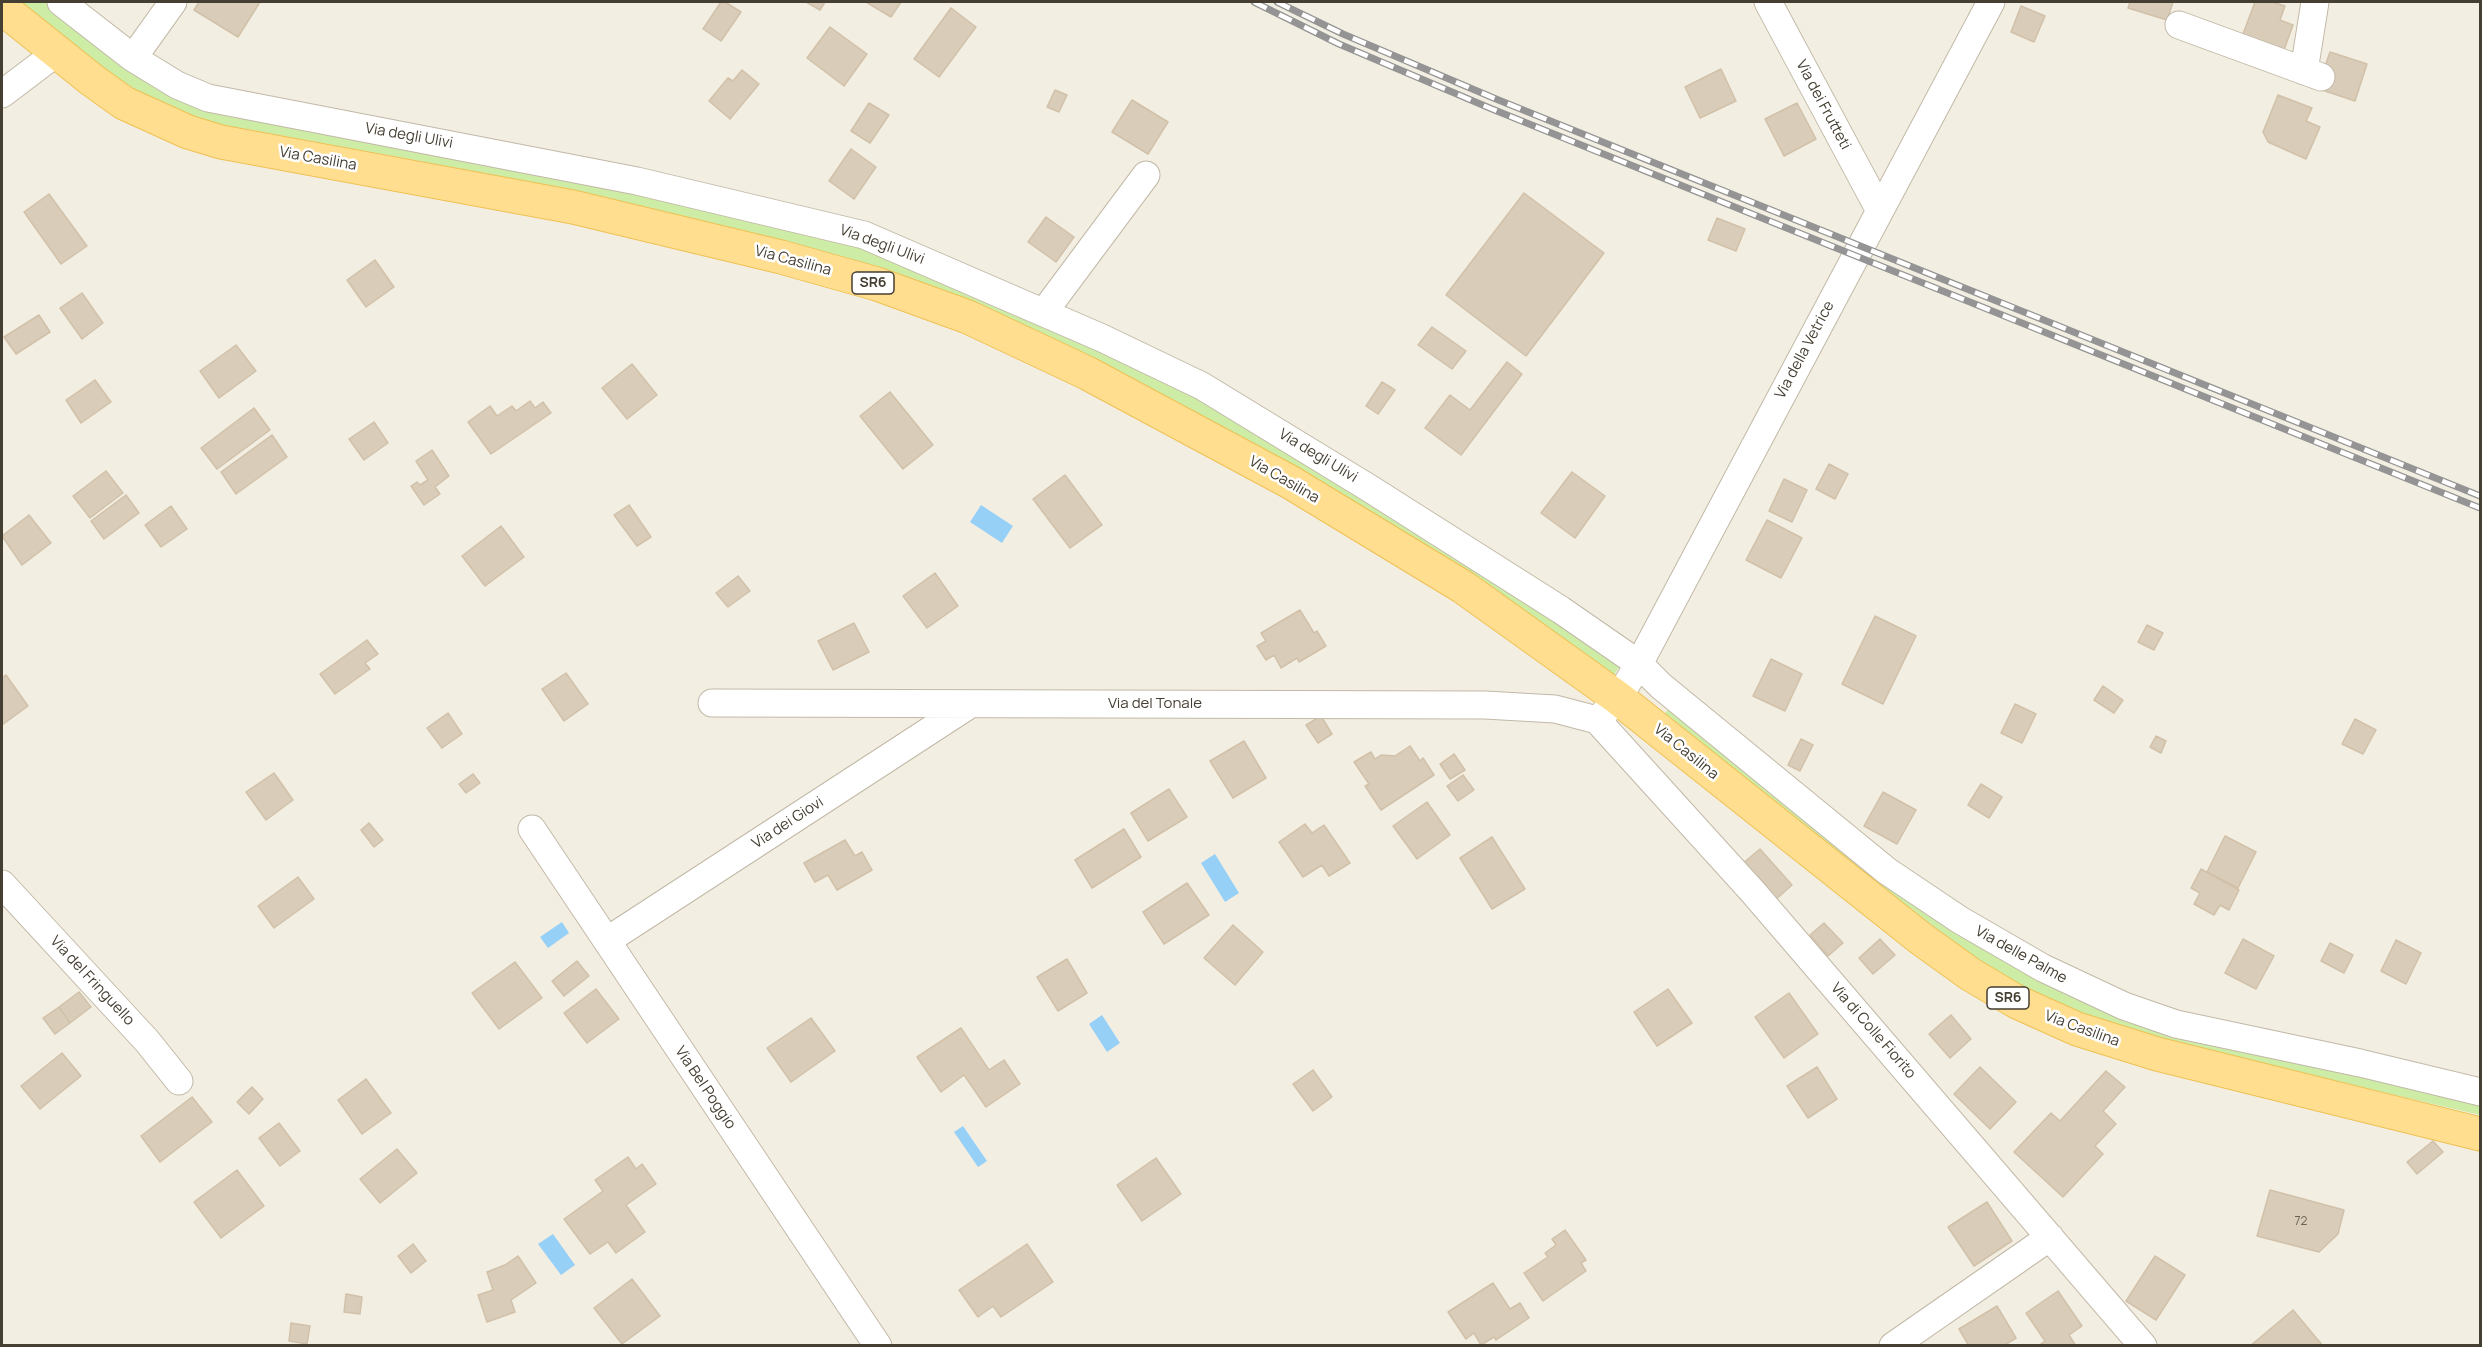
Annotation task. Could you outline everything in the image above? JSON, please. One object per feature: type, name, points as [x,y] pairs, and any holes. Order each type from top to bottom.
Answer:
[{"type":"main road","name":"Via Casilina","points":[[2,8],[56,53],[136,110],[196,135],[221,142],[585,210],[792,260],[878,284],[968,317],[1087,373],[1290,482],[1463,587],[1608,709],[1970,974],[2023,1005],[2077,1029],[2157,1054],[2481,1134]]},
{"type":"street","name":"Via degli Ulivi","points":[[61,2],[133,58],[177,85],[222,102],[480,149],[637,181],[864,235],[1044,312],[1202,386],[1390,500],[1561,610],[1639,664]]},
{"type":"street","points":[[133,58],[174,2]]},
{"type":"street","name":"Via dei Frutteti","points":[[1768,2],[1879,209]]},
{"type":"street","name":"Via della Vetrice","points":[[1608,709],[1639,664],[1991,2]]},
{"type":"street","points":[[2179,25],[2312,74],[2315,2]]},
{"type":"street","points":[[2,94],[56,53]]},
{"type":"street","points":[[1044,312],[1146,175]]},
{"type":"street","name":"Via delle Palme","points":[[1639,664],[1661,686],[1876,863],[1946,912],[2043,968],[2124,1006],[2176,1024],[2360,1063],[2481,1092]]},
{"type":"street","name":"Via del Tonale","points":[[712,703],[1485,705],[1608,709]]},
{"type":"street","name":"Via dei Giovi","points":[[608,940],[969,705]]},
{"type":"street","name":"Via di Colle Fiorito","points":[[1608,709],[1753,892],[2143,1346]]},
{"type":"street","name":"Via Bel Poggio","points":[[532,830],[608,940],[878,1346]]},
{"type":"street","name":"Via del Fringuello","points":[[2,884],[147,1041],[179,1081]]},
{"type":"street","points":[[1893,1346],[2050,1237]]},
{"type":"green space","points":[[13,2],[50,2],[176,89],[853,239],[1163,372],[1623,661],[1614,675],[1496,593],[1208,419],[1093,359],[870,266],[800,245],[589,196],[441,165],[202,121],[131,92]]},
{"type":"green space","points":[[1672,704],[2086,995],[2480,1096],[2480,1115],[2144,1036],[2065,1012],[1989,970],[1664,715]]},
{"type":"water","points":[[981,505],[1013,526],[1002,543],[970,522]]},
{"type":"water","points":[[1215,854],[1239,893],[1225,902],[1201,863]]},
{"type":"water","points":[[562,922],[569,933],[548,948],[540,937]]},
{"type":"water","points":[[1102,1015],[1120,1043],[1107,1052],[1089,1024]]},
{"type":"water","points":[[963,1126],[987,1161],[978,1167],[954,1132]]},
{"type":"water","points":[[553,1234],[575,1265],[561,1275],[538,1244]]},
{"type":"building","points":[[199,2],[260,2],[238,37],[194,10]]},
{"type":"building","points":[[721,2],[741,12],[721,41],[703,29]]},
{"type":"building","points":[[806,2],[825,2],[820,10]]},
{"type":"building","points":[[866,2],[901,2],[891,17]]},
{"type":"building","points":[[2130,2],[2173,2],[2167,20],[2128,8]]},
{"type":"building","points":[[2255,2],[2272,2],[2285,6],[2280,20],[2293,25],[2284,50],[2243,34]]},
{"type":"building","points":[[2021,6],[2045,16],[2034,42],[2011,32]]},
{"type":"building","points":[[951,8],[976,27],[939,77],[914,59]]},
{"type":"building","points":[[830,27],[867,54],[844,86],[807,58]]},
{"type":"building","points":[[2330,52],[2367,64],[2355,101],[2325,91],[2331,71],[2324,69]]},
{"type":"building","points":[[1721,69],[1736,101],[1700,118],[1685,87]]},
{"type":"building","points":[[742,70],[759,84],[730,119],[709,101],[728,78],[733,81]]},
{"type":"building","points":[[1055,90],[1067,95],[1059,112],[1047,107]]},
{"type":"building","points":[[2278,95],[2312,108],[2306,121],[2320,127],[2306,159],[2268,142],[2263,132]]},
{"type":"building","points":[[1132,100],[1168,122],[1148,154],[1112,132]]},
{"type":"building","points":[[869,103],[889,115],[870,143],[851,131]]},
{"type":"building","points":[[1797,103],[1816,139],[1784,156],[1765,119]]},
{"type":"building","points":[[851,149],[876,167],[854,199],[829,181]]},
{"type":"building","points":[[1524,193],[1604,253],[1526,356],[1446,295]]},
{"type":"building","points":[[49,194],[87,246],[61,264],[24,212]]},
{"type":"building","points":[[1046,217],[1074,237],[1056,262],[1028,242]]},
{"type":"building","points":[[1717,218],[1745,229],[1736,251],[1708,240]]},
{"type":"building","points":[[375,260],[394,287],[366,307],[347,280]]},
{"type":"building","points":[[82,293],[103,323],[82,339],[60,308]]},
{"type":"building","points":[[39,315],[50,332],[16,354],[4,337]]},
{"type":"building","points":[[1432,327],[1466,351],[1452,369],[1418,345]]},
{"type":"building","points":[[236,345],[256,371],[219,398],[200,371]]},
{"type":"building","points":[[1507,362],[1522,374],[1461,455],[1425,428],[1450,395],[1470,410]]},
{"type":"building","points":[[632,364],[657,395],[627,419],[602,388]]},
{"type":"building","points":[[95,380],[111,402],[81,423],[66,400]]},
{"type":"building","points":[[1382,382],[1395,390],[1378,414],[1366,406]]},
{"type":"building","points":[[890,392],[933,445],[903,469],[860,416]]},
{"type":"building","points":[[530,401],[535,408],[543,402],[551,413],[491,454],[468,422],[490,406],[497,416],[512,406],[516,411]]},
{"type":"building","points":[[254,408],[270,430],[217,469],[201,448]]},
{"type":"building","points":[[374,422],[388,443],[364,460],[349,439]]},
{"type":"building","points":[[272,435],[287,457],[236,494],[221,472]]},
{"type":"building","points":[[432,450],[449,476],[435,487],[440,494],[424,505],[411,486],[417,482],[420,485],[428,480],[416,461]]},
{"type":"building","points":[[1829,464],[1848,474],[1835,499],[1816,489]]},
{"type":"building","points":[[106,471],[123,493],[90,518],[73,496]]},
{"type":"building","points":[[1572,472],[1605,496],[1575,538],[1541,513]]},
{"type":"building","points":[[1065,475],[1102,525],[1070,548],[1033,499]]},
{"type":"building","points":[[1784,479],[1807,490],[1792,522],[1769,511]]},
{"type":"building","points":[[126,495],[139,513],[104,539],[91,521]]},
{"type":"building","points":[[629,505],[651,537],[637,546],[614,515]]},
{"type":"building","points":[[171,506],[187,529],[161,547],[145,525]]},
{"type":"building","points":[[29,515],[51,543],[22,565],[2,536]]},
{"type":"building","points":[[1767,520],[1802,538],[1781,578],[1746,560]]},
{"type":"building","points":[[501,526],[524,557],[485,586],[462,556]]},
{"type":"building","points":[[935,573],[958,606],[927,628],[903,596]]},
{"type":"building","points":[[738,576],[750,591],[728,607],[716,593]]},
{"type":"building","points":[[1300,610],[1314,633],[1317,631],[1326,646],[1299,662],[1297,658],[1281,668],[1274,655],[1266,660],[1257,646],[1266,641],[1261,633]]},
{"type":"building","points":[[1875,616],[1916,636],[1883,704],[1842,684]]},
{"type":"building","points":[[854,623],[869,652],[833,670],[818,641]]},
{"type":"building","points":[[2147,625],[2163,633],[2154,650],[2138,642]]},
{"type":"building","points":[[367,640],[378,654],[365,663],[370,669],[335,694],[320,674]]},
{"type":"building","points":[[1771,659],[1802,674],[1785,711],[1753,696]]},
{"type":"building","points":[[566,673],[588,704],[564,721],[542,689]]},
{"type":"building","points":[[6,675],[28,706],[2,725],[2,678]]},
{"type":"building","points":[[2103,686],[2123,700],[2114,713],[2094,700]]},
{"type":"building","points":[[2015,704],[2036,714],[2022,743],[2001,733]]},
{"type":"building","points":[[448,713],[462,734],[442,748],[427,728]]},
{"type":"building","points":[[1321,716],[1332,734],[1318,743],[1306,725]]},
{"type":"building","points":[[2355,719],[2376,730],[2363,754],[2342,744]]},
{"type":"building","points":[[2156,736],[2166,741],[2161,753],[2150,747]]},
{"type":"building","points":[[1801,739],[1813,745],[1800,771],[1788,765]]},
{"type":"building","points":[[1244,741],[1266,778],[1233,798],[1210,761]]},
{"type":"building","points":[[1410,746],[1420,761],[1423,758],[1434,775],[1381,810],[1365,786],[1369,784],[1354,762],[1371,752],[1375,759],[1381,755],[1395,756]]},
{"type":"building","points":[[1454,754],[1465,770],[1450,779],[1440,764]]},
{"type":"building","points":[[274,773],[293,800],[266,820],[246,792]]},
{"type":"building","points":[[473,774],[480,783],[466,793],[459,784]]},
{"type":"building","points":[[1463,775],[1474,790],[1458,801],[1447,786]]},
{"type":"building","points":[[1981,784],[2002,797],[1989,818],[1968,805]]},
{"type":"building","points":[[1169,789],[1187,817],[1148,841],[1131,813]]},
{"type":"building","points":[[1883,792],[1916,810],[1897,844],[1864,826]]},
{"type":"building","points":[[1427,802],[1450,835],[1417,859],[1393,826]]},
{"type":"building","points":[[369,823],[383,840],[374,847],[361,830]]},
{"type":"building","points":[[1305,824],[1312,833],[1324,825],[1350,863],[1329,876],[1322,865],[1303,877],[1279,842]]},
{"type":"building","points":[[1124,829],[1141,857],[1092,888],[1075,860]]},
{"type":"building","points":[[2225,836],[2256,852],[2238,888],[2207,872]]},
{"type":"building","points":[[1492,837],[1525,889],[1492,909],[1460,858]]},
{"type":"building","points":[[845,840],[855,856],[862,852],[872,870],[837,890],[828,875],[815,882],[804,863]]},
{"type":"building","points":[[1760,849],[1792,885],[1774,901],[1742,864]]},
{"type":"building","points":[[2201,869],[2239,890],[2229,910],[2220,905],[2214,915],[2194,904],[2200,893],[2191,888]]},
{"type":"building","points":[[298,877],[314,899],[274,928],[258,906]]},
{"type":"building","points":[[1187,883],[1209,915],[1164,944],[1143,912]]},
{"type":"building","points":[[1824,923],[1843,943],[1828,956],[1810,935]]},
{"type":"building","points":[[1233,925],[1263,952],[1235,985],[1204,958]]},
{"type":"building","points":[[1880,939],[1895,955],[1873,974],[1859,958]]},
{"type":"building","points":[[2243,939],[2274,956],[2256,989],[2225,973]]},
{"type":"building","points":[[2396,940],[2421,953],[2406,984],[2381,971]]},
{"type":"building","points":[[2330,943],[2353,955],[2344,973],[2321,961]]},
{"type":"building","points":[[1067,959],[1087,993],[1058,1011],[1037,977]]},
{"type":"building","points":[[577,961],[589,976],[564,996],[552,981]]},
{"type":"building","points":[[515,962],[542,998],[499,1029],[472,993]]},
{"type":"building","points":[[596,989],[619,1019],[587,1043],[564,1013]]},
{"type":"building","points":[[1668,989],[1692,1023],[1657,1046],[1634,1012]]},
{"type":"building","points":[[79,992],[91,1007],[70,1023],[59,1007]]},
{"type":"building","points":[[1789,993],[1818,1034],[1784,1058],[1755,1017]]},
{"type":"building","points":[[59,1007],[70,1023],[55,1034],[43,1018]]},
{"type":"building","points":[[1951,1015],[1971,1039],[1950,1058],[1929,1034]]},
{"type":"building","points":[[811,1018],[835,1051],[791,1082],[767,1048]]},
{"type":"building","points":[[961,1028],[989,1070],[1004,1060],[1020,1084],[986,1107],[964,1075],[941,1092],[917,1057]]},
{"type":"building","points":[[62,1053],[81,1076],[40,1109],[21,1086]]},
{"type":"building","points":[[1817,1067],[1837,1099],[1808,1118],[1787,1086]]},
{"type":"building","points":[[1980,1067],[2016,1102],[1990,1129],[1954,1094]]},
{"type":"building","points":[[1313,1070],[1332,1097],[1313,1111],[1293,1084]]},
{"type":"building","points":[[2106,1071],[2125,1087],[2103,1111],[2116,1124],[2095,1146],[2103,1154],[2063,1197],[2014,1152],[2051,1113],[2060,1121]]},
{"type":"building","points":[[366,1079],[391,1113],[362,1134],[338,1100]]},
{"type":"building","points":[[252,1087],[263,1099],[249,1114],[237,1102]]},
{"type":"building","points":[[192,1097],[212,1122],[160,1162],[141,1136]]},
{"type":"building","points":[[279,1123],[300,1151],[280,1166],[259,1138]]},
{"type":"building","points":[[2433,1141],[2443,1152],[2417,1174],[2407,1162]]},
{"type":"building","points":[[397,1149],[417,1173],[380,1203],[360,1179]]},
{"type":"building","points":[[628,1157],[636,1169],[642,1164],[656,1184],[626,1205],[645,1232],[616,1253],[608,1242],[590,1254],[564,1219],[603,1191],[595,1180]]},
{"type":"building","points":[[1156,1158],[1181,1194],[1142,1221],[1117,1185]]},
{"type":"building","points":[[237,1170],[264,1206],[221,1238],[194,1202]]},
{"type":"building","points":[[2270,1190],[2344,1210],[2338,1234],[2319,1252],[2257,1236]]},
{"type":"building","points":[[1987,1202],[2012,1241],[1974,1266],[1948,1227]]},
{"type":"building","points":[[1565,1230],[1586,1260],[1581,1263],[1586,1271],[1543,1301],[1524,1273],[1548,1257],[1545,1253],[1556,1245],[1552,1239]]},
{"type":"building","points":[[413,1244],[426,1261],[411,1273],[398,1256]]},
{"type":"building","points":[[1027,1244],[1053,1282],[1001,1317],[993,1306],[978,1317],[959,1290]]},
{"type":"building","points":[[518,1256],[536,1283],[511,1300],[515,1312],[487,1322],[478,1295],[493,1290],[487,1272],[505,1265]]},
{"type":"building","points":[[2155,1256],[2185,1275],[2156,1320],[2126,1301]]},
{"type":"building","points":[[632,1279],[660,1316],[622,1344],[594,1308]]},
{"type":"building","points":[[1493,1283],[1510,1309],[1520,1303],[1529,1318],[1496,1340],[1494,1337],[1481,1345],[1474,1333],[1466,1339],[1448,1312]]},
{"type":"building","points":[[2058,1291],[2082,1326],[2069,1335],[2076,1346],[2038,1346],[2045,1341],[2026,1313]]},
{"type":"building","points":[[346,1294],[362,1297],[360,1314],[344,1312]]},
{"type":"building","points":[[1997,1306],[2016,1338],[2003,1346],[1969,1346],[1959,1329]]},
{"type":"building","points":[[2293,1310],[2323,1346],[2250,1346]]},
{"type":"building","points":[[291,1323],[310,1326],[307,1344],[289,1341]]},
{"type":"railway","points":[[1254,2],[1339,44],[1492,109],[2480,508]]},
{"type":"railway","points":[[1277,2],[1343,34],[1496,99],[2480,496]]}]
